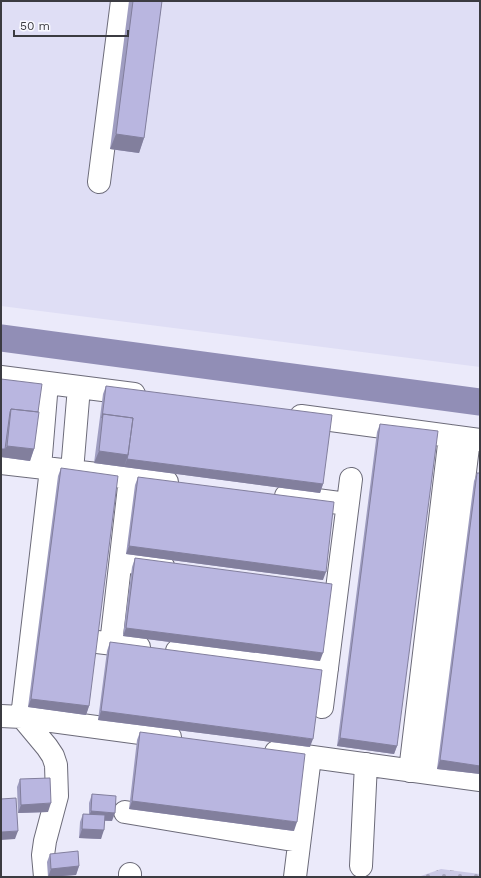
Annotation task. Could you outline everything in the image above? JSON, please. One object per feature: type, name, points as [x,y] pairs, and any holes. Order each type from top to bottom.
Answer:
[{"type":"street","points":[[99,182],[122,1]]},
{"type":"street","points":[[1,377],[150,396]]},
{"type":"street","points":[[12,716],[45,468],[47,382]]},
{"type":"street","points":[[72,471],[80,387]]},
{"type":"street","points":[[285,414],[466,438],[419,772]]},
{"type":"street","points":[[1,463],[184,484]]},
{"type":"street","points":[[130,478],[121,561],[104,643],[327,669]]},
{"type":"street","points":[[322,707],[327,669],[330,584],[351,479]]},
{"type":"street","points":[[270,495],[347,504]]},
{"type":"street","points":[[121,561],[183,568]]},
{"type":"street","points":[[12,716],[185,740]]},
{"type":"street","points":[[12,716],[47,747],[53,756],[56,765],[57,796],[45,841],[43,855],[45,877]]},
{"type":"street","points":[[255,749],[480,780]]},
{"type":"street","points":[[295,877],[310,757]]},
{"type":"street","points":[[361,866],[366,764]]},
{"type":"street","points":[[125,812],[299,841]]},
{"type":"shaded area","points":[[1,1],[480,1],[480,367],[1,306]]},
{"type":"green space","points":[[441,869],[480,874],[480,877],[418,877]]},
{"type":"building","points":[[133,1],[162,1],[144,138],[116,134]]},
{"type":"building","points":[[1,379],[42,384],[38,412],[11,409],[5,449],[1,449]]},
{"type":"building","points":[[106,386],[332,415],[323,484],[127,459],[133,418],[103,414],[102,418]]},
{"type":"building","points":[[11,409],[39,412],[34,449],[7,446]]},
{"type":"building","points":[[103,414],[133,418],[128,455],[99,451]]},
{"type":"building","points":[[380,424],[438,431],[397,746],[340,738]]},
{"type":"building","points":[[61,468],[118,476],[89,706],[31,699]]},
{"type":"building","points":[[477,473],[480,473],[480,766],[440,760]]},
{"type":"building","points":[[138,477],[334,502],[326,572],[129,546]]},
{"type":"building","points":[[135,558],[332,584],[323,653],[126,628]]},
{"type":"building","points":[[110,642],[322,670],[313,739],[101,711]]},
{"type":"building","points":[[140,732],[305,754],[297,822],[132,801]]},
{"type":"building","points":[[50,778],[51,803],[21,805],[20,779]]},
{"type":"building","points":[[92,794],[116,796],[115,813],[91,811]]},
{"type":"building","points":[[16,798],[18,831],[1,832],[1,799]]},
{"type":"building","points":[[83,814],[105,815],[104,830],[82,829]]},
{"type":"building","points":[[78,851],[79,866],[51,869],[50,854]]},
{"type":"waterway","points":[[1,338],[480,402]]}]
